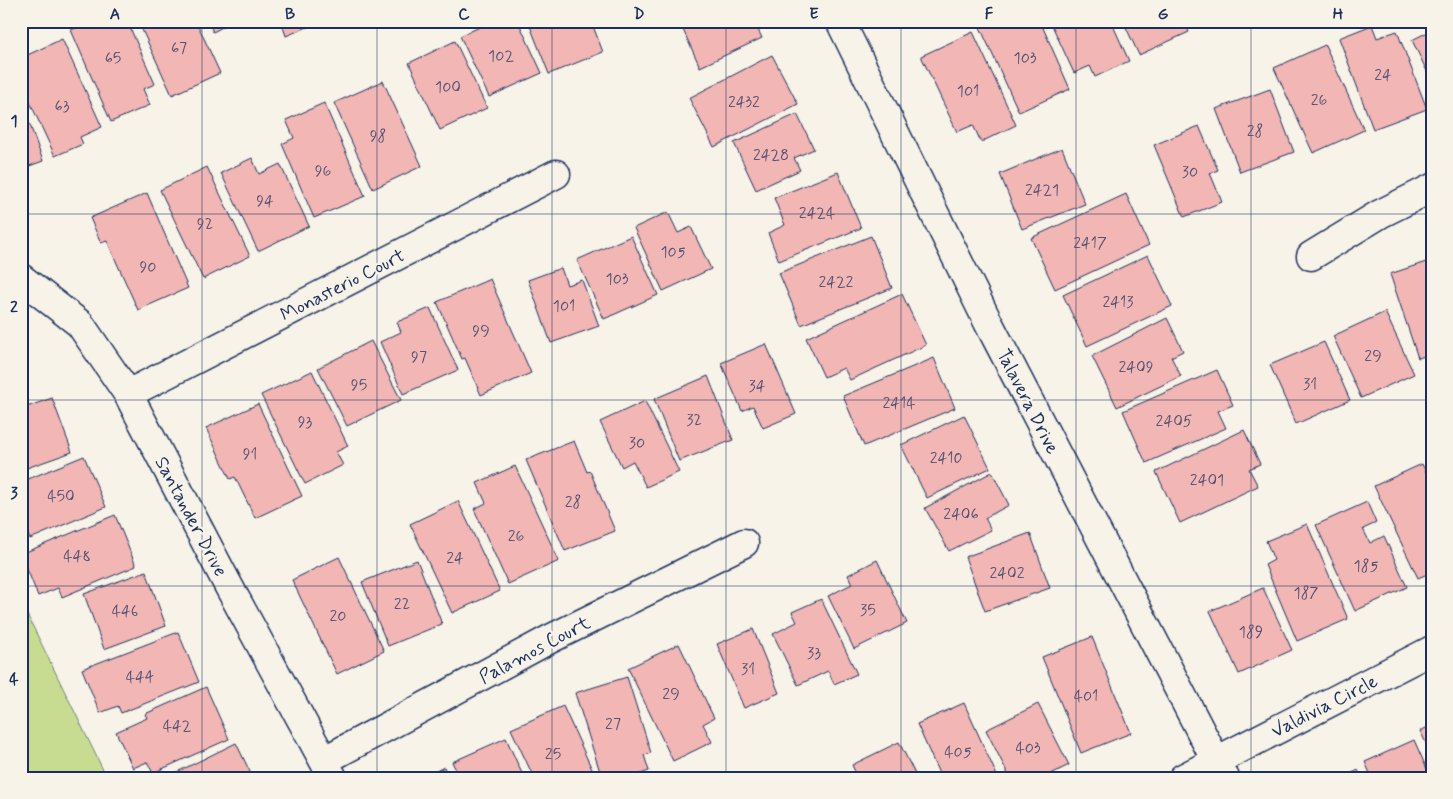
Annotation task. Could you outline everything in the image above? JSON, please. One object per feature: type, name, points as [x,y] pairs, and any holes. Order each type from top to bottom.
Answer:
[{"type":"street","name":"Talavera Drive","points":[[847,24],[988,322],[1221,769]]},
{"type":"street","name":"Monasterio Court","points":[[128,394],[556,174]]},
{"type":"street","points":[[1311,256],[1380,214],[1432,188]]},
{"type":"street","name":"Santander Drive","points":[[21,278],[80,324],[128,394],[227,583],[329,769]]},
{"type":"street","name":"Palamos Court","points":[[329,769],[550,639],[744,543]]},
{"type":"street","name":"Valdivia Circle","points":[[1221,769],[1432,650]]},
{"type":"street","points":[[1184,778],[1221,769]]},
{"type":"green space","points":[[21,602],[107,778],[21,778]]},
{"type":"building","points":[[93,21],[127,21],[155,84],[143,89],[150,105],[111,122],[71,30]]},
{"type":"building","points":[[138,21],[196,21],[220,73],[172,95]]},
{"type":"building","points":[[208,21],[234,21],[213,32]]},
{"type":"building","points":[[281,21],[322,21],[286,36]]},
{"type":"building","points":[[493,21],[518,21],[542,73],[489,97],[460,36]]},
{"type":"building","points":[[528,21],[591,21],[603,52],[549,74]]},
{"type":"building","points":[[679,21],[754,21],[762,38],[700,67]]},
{"type":"building","points":[[988,21],[1040,21],[1070,89],[1019,112],[979,25]]},
{"type":"building","points":[[1050,21],[1111,21],[1129,61],[1095,77],[1090,66],[1074,73]]},
{"type":"building","points":[[1123,21],[1184,21],[1189,32],[1139,55]]},
{"type":"building","points":[[1372,25],[1377,38],[1397,31],[1427,109],[1373,129],[1339,38]]},
{"type":"building","points":[[1432,30],[1432,82],[1412,40]]},
{"type":"building","points":[[973,32],[1016,125],[981,142],[973,125],[957,132],[921,56]]},
{"type":"building","points":[[62,39],[102,127],[80,137],[83,144],[55,156],[21,83],[21,58]]},
{"type":"building","points":[[455,41],[487,108],[440,130],[409,63]]},
{"type":"building","points":[[1325,45],[1364,130],[1313,153],[1274,68]]},
{"type":"building","points":[[772,55],[798,104],[714,147],[689,98]]},
{"type":"building","points":[[383,81],[422,166],[373,189],[334,103]]},
{"type":"building","points":[[1270,89],[1294,152],[1240,172],[1216,109]]},
{"type":"building","points":[[21,100],[43,161],[21,169]]},
{"type":"building","points":[[324,103],[365,196],[314,218],[282,144],[294,138],[286,120]]},
{"type":"building","points":[[797,114],[814,149],[794,158],[800,170],[756,190],[734,143]]},
{"type":"building","points":[[1199,126],[1218,170],[1210,173],[1222,202],[1184,217],[1154,145]]},
{"type":"building","points":[[1062,148],[1085,204],[1022,229],[1000,174]]},
{"type":"building","points":[[252,158],[259,174],[280,164],[309,226],[258,251],[221,173]]},
{"type":"building","points":[[207,167],[250,256],[203,279],[160,190]]},
{"type":"building","points":[[838,172],[861,228],[779,261],[768,233],[785,225],[774,198]]},
{"type":"building","points":[[147,193],[188,288],[138,310],[107,241],[101,243],[90,218]]},
{"type":"building","points":[[1126,194],[1149,245],[1055,289],[1031,238]]},
{"type":"building","points":[[668,212],[678,233],[691,227],[711,269],[663,291],[634,228]]},
{"type":"building","points":[[631,236],[658,295],[604,319],[577,260]]},
{"type":"building","points":[[871,236],[892,288],[801,325],[779,273]]},
{"type":"building","points":[[1148,255],[1172,306],[1087,346],[1063,295]]},
{"type":"building","points":[[1432,260],[1432,354],[1418,358],[1390,274]]},
{"type":"building","points":[[561,268],[567,285],[582,280],[599,326],[551,343],[528,280]]},
{"type":"building","points":[[490,279],[531,373],[481,395],[465,358],[462,359],[437,302]]},
{"type":"building","points":[[902,294],[926,345],[850,380],[844,368],[824,377],[806,338]]},
{"type":"building","points":[[430,308],[458,370],[403,394],[380,342],[401,332],[397,322]]},
{"type":"building","points":[[1385,312],[1414,374],[1361,398],[1333,336]]},
{"type":"building","points":[[1167,318],[1183,351],[1171,357],[1181,376],[1117,407],[1092,356]]},
{"type":"building","points":[[371,341],[401,400],[347,426],[318,368]]},
{"type":"building","points":[[1324,342],[1350,400],[1296,424],[1270,365]]},
{"type":"building","points":[[766,344],[796,414],[763,428],[753,406],[742,411],[721,363]]},
{"type":"building","points":[[934,358],[955,408],[864,446],[843,396]]},
{"type":"building","points":[[1217,370],[1233,405],[1218,411],[1226,428],[1146,463],[1123,411]]},
{"type":"building","points":[[312,371],[348,446],[336,452],[343,465],[305,484],[261,395]]},
{"type":"building","points":[[708,376],[733,440],[679,461],[654,399]]},
{"type":"building","points":[[52,398],[72,452],[21,470],[21,409]]},
{"type":"building","points":[[645,401],[679,472],[646,487],[633,461],[622,467],[600,422]]},
{"type":"building","points":[[258,404],[302,496],[255,518],[235,477],[230,479],[206,428]]},
{"type":"building","points":[[964,415],[990,468],[927,498],[901,445]]},
{"type":"building","points":[[1244,430],[1260,464],[1249,469],[1258,486],[1180,523],[1156,472]]},
{"type":"building","points":[[574,441],[587,472],[590,471],[615,531],[565,551],[526,460]]},
{"type":"building","points":[[84,456],[106,507],[30,539],[26,530],[21,532],[21,482]]},
{"type":"building","points":[[1422,464],[1432,484],[1432,572],[1418,578],[1374,486]]},
{"type":"building","points":[[515,466],[559,561],[508,584],[474,509],[486,503],[477,483]]},
{"type":"building","points":[[992,472],[1009,505],[985,518],[991,530],[949,551],[925,508]]},
{"type":"building","points":[[458,501],[500,591],[452,613],[410,524]]},
{"type":"building","points":[[1367,502],[1376,523],[1363,529],[1370,543],[1384,536],[1407,587],[1355,611],[1316,525]]},
{"type":"building","points":[[115,515],[136,566],[62,597],[58,588],[38,596],[21,554]]},
{"type":"building","points":[[1307,524],[1348,619],[1297,641],[1265,565],[1274,560],[1266,541]]},
{"type":"building","points":[[1030,533],[1050,588],[985,611],[965,557]]},
{"type":"building","points":[[339,557],[384,651],[337,674],[292,580]]},
{"type":"building","points":[[417,560],[442,624],[388,646],[362,582]]},
{"type":"building","points":[[877,560],[907,623],[854,649],[828,596],[852,584],[848,575]]},
{"type":"building","points":[[146,571],[166,626],[104,649],[84,594]]},
{"type":"building","points":[[1263,588],[1292,650],[1239,674],[1210,611]]},
{"type":"building","points":[[821,599],[857,674],[834,684],[828,671],[798,685],[773,634],[797,622],[792,612]]},
{"type":"building","points":[[753,629],[779,693],[744,708],[717,644]]},
{"type":"building","points":[[178,632],[199,682],[121,713],[118,706],[100,713],[82,669]]},
{"type":"building","points":[[1092,637],[1131,733],[1081,753],[1042,657]]},
{"type":"building","points":[[679,644],[714,718],[703,724],[712,742],[673,761],[628,668]]},
{"type":"building","points":[[627,677],[651,753],[644,755],[649,771],[629,778],[602,778],[575,693]]},
{"type":"building","points":[[206,687],[229,739],[153,773],[147,762],[133,768],[116,732],[147,718],[145,714]]},
{"type":"building","points":[[964,703],[998,778],[941,778],[917,724]]},
{"type":"building","points":[[1038,704],[1069,765],[1043,778],[1010,778],[986,730]]},
{"type":"building","points":[[563,706],[596,778],[534,778],[511,729]]},
{"type":"building","points":[[1432,725],[1432,755],[1420,731]]},
{"type":"building","points":[[506,738],[524,778],[460,778],[452,762]]},
{"type":"building","points":[[1414,740],[1431,778],[1372,778],[1365,762]]},
{"type":"building","points":[[899,742],[917,778],[858,778],[852,765]]},
{"type":"building","points":[[236,743],[253,778],[177,778],[175,773]]},
{"type":"building","points":[[444,767],[449,778],[422,778]]},
{"type":"building","points":[[1358,770],[1362,778],[1342,778]]}]
